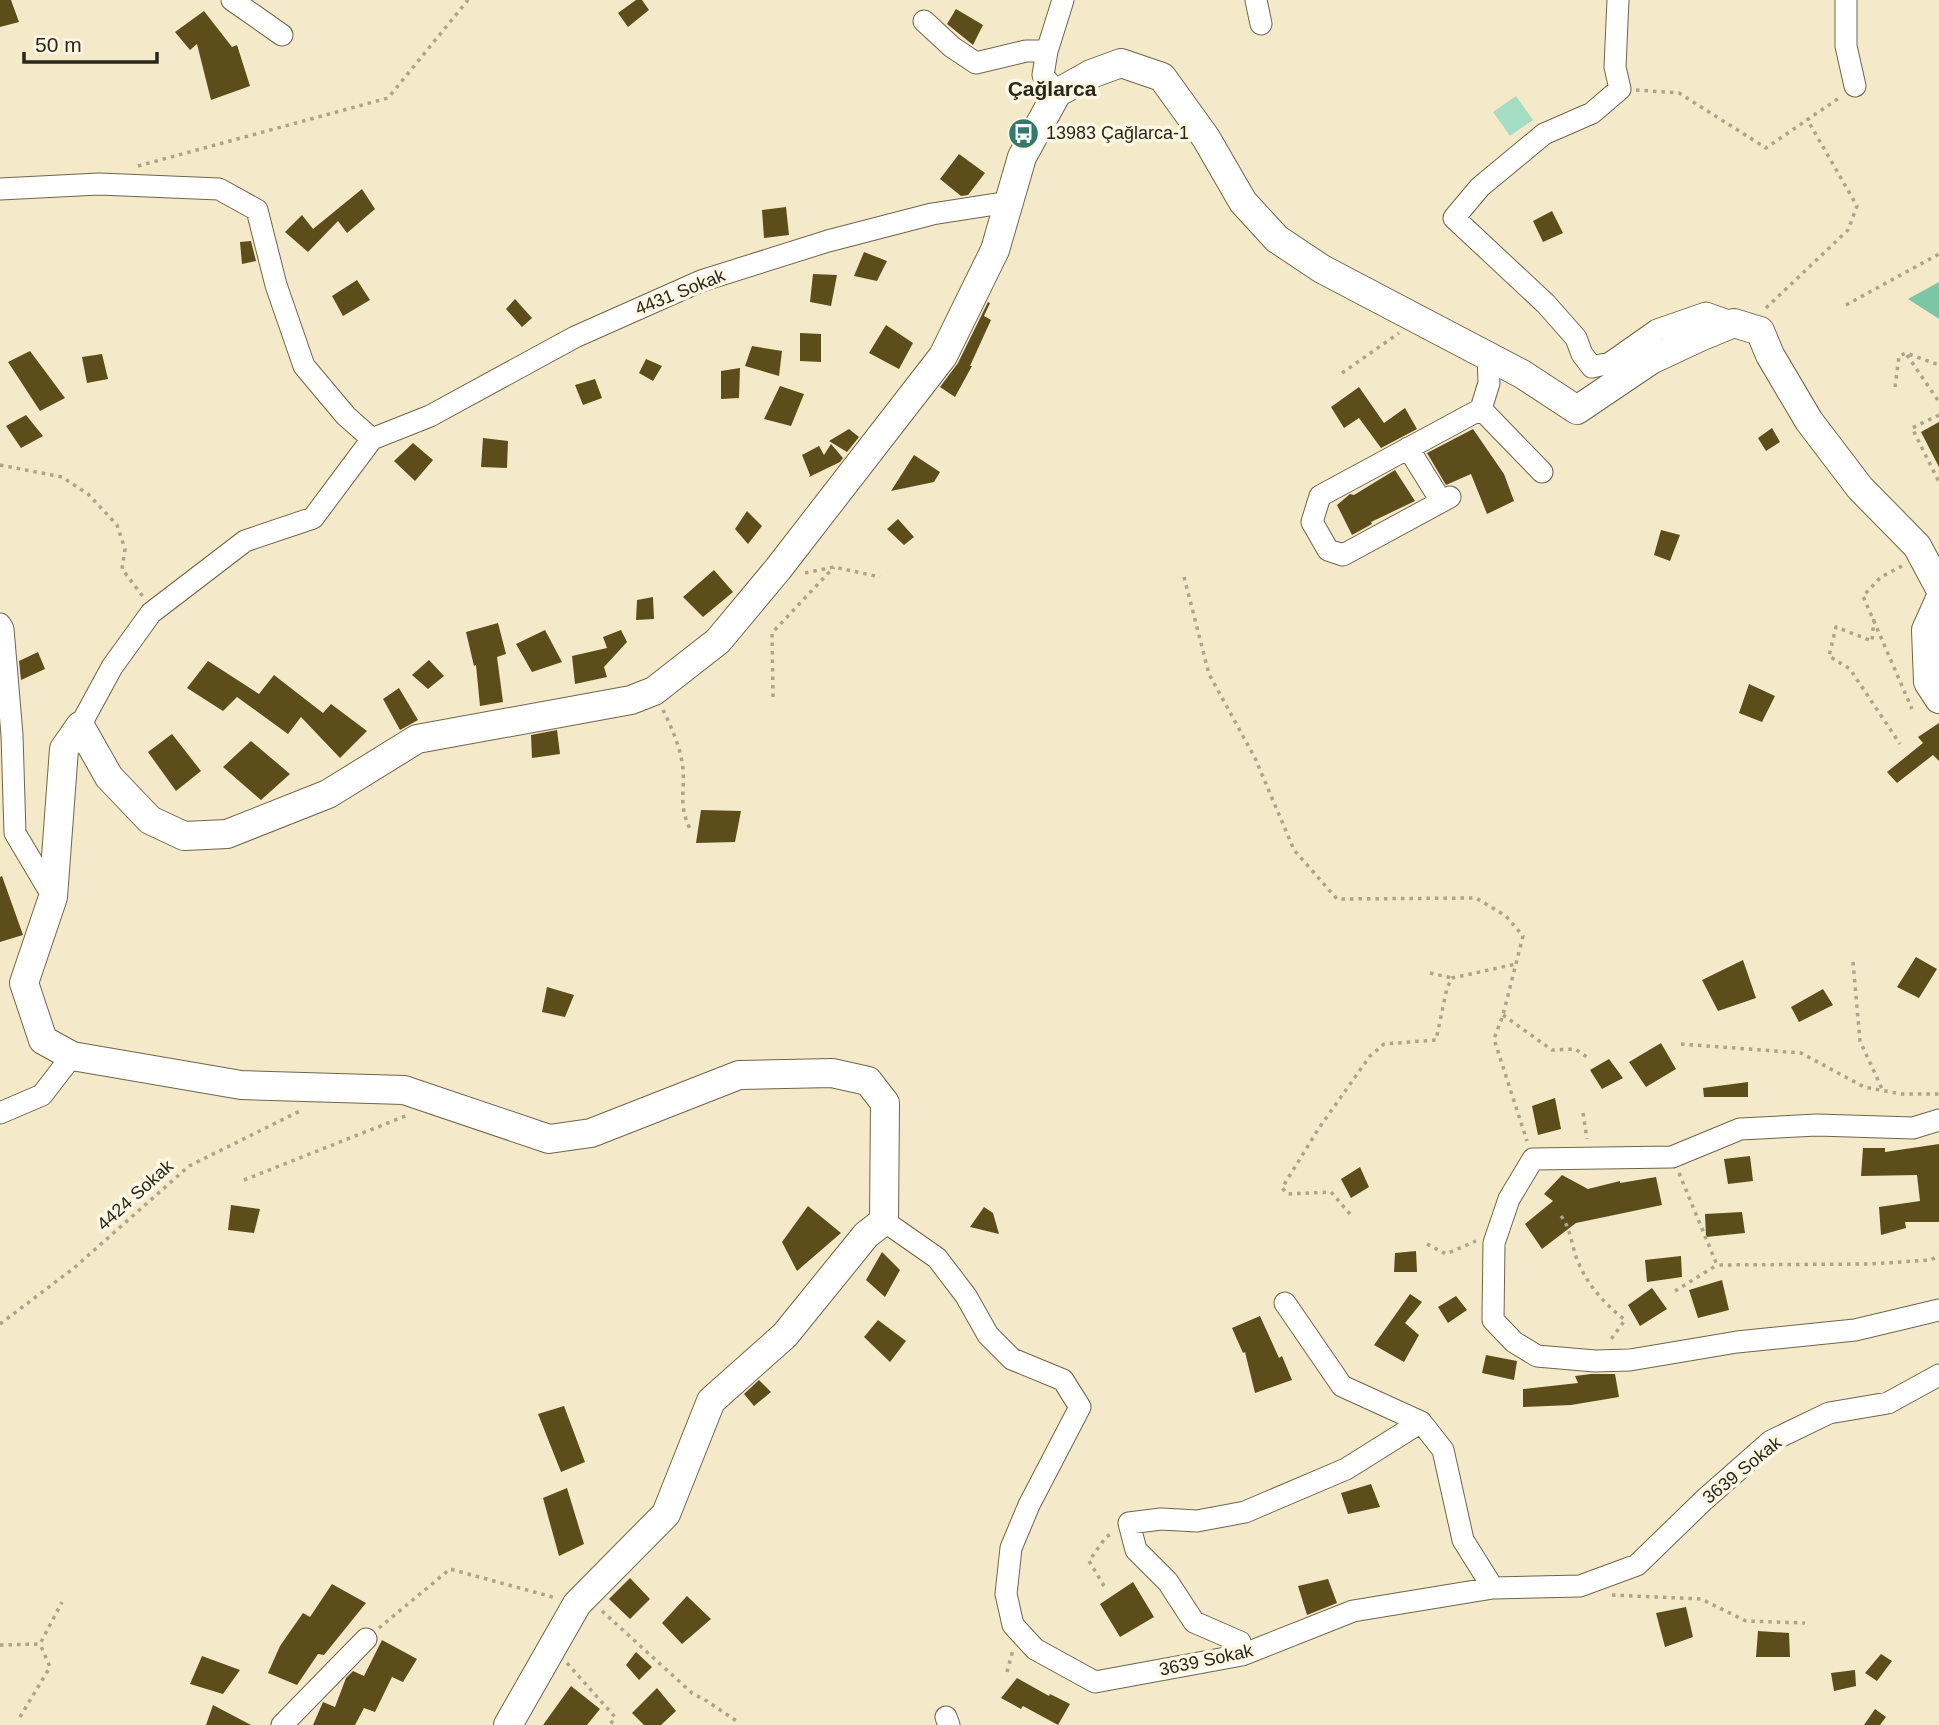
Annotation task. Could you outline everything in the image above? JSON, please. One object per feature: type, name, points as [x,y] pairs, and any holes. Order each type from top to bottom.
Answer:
[{"type":"street","points":[[232,0],[282,34]]},
{"type":"street","points":[[1057,93],[1043,75],[1046,51],[1063,0]]},
{"type":"street","points":[[1256,0],[1261,24]]},
{"type":"street","points":[[1618,0],[1615,67],[1620,89],[1591,113],[1544,134],[1480,187],[1454,218],[1546,304],[1576,338],[1582,354],[1592,367],[1610,363],[1657,330],[1706,313],[1760,331],[1770,355],[1809,421],[1860,488],[1917,546],[1939,587]]},
{"type":"street","points":[[1839,2],[1855,86]]},
{"type":"street","points":[[924,21],[976,63],[1026,51],[1046,51]]},
{"type":"street","points":[[80,726],[108,777],[150,820],[184,836],[227,834],[328,794],[416,739],[631,700],[654,691],[718,641],[943,356],[995,250],[1022,158],[1057,93],[1091,74],[1121,63],[1162,76],[1206,138],[1243,202],[1277,239],[1322,269],[1522,374],[1577,410],[1651,360],[1741,325]]},
{"type":"street","points":[[0,189],[103,184],[219,189],[257,210],[276,285],[304,366],[346,416],[372,439],[313,518],[245,541],[154,611],[112,667],[80,726],[64,749],[53,897],[24,983],[43,1040],[72,1056],[241,1085],[404,1090],[549,1139],[591,1133],[739,1075],[832,1073],[868,1081],[885,1103],[884,1221],[866,1235],[785,1335],[711,1401],[666,1514],[581,1600],[508,1725]]},
{"type":"street","name":"4431 Sokak","points":[[372,439],[430,416],[575,337],[701,281],[828,241],[932,214],[1009,202]]},
{"type":"street","points":[[1408,448],[1446,499],[1343,555],[1328,550],[1312,522],[1320,496],[1408,448],[1481,409],[1489,383],[1488,356]]},
{"type":"street","points":[[1481,409],[1542,472]]},
{"type":"street","points":[[1939,601],[1926,630],[1928,682],[1939,699]]},
{"type":"street","points":[[0,624],[3,629],[12,735],[15,833],[53,897]]},
{"type":"street","points":[[0,1113],[42,1095],[72,1056]]},
{"type":"street","points":[[1939,1120],[1913,1128],[1817,1125],[1740,1129],[1672,1157],[1533,1159],[1509,1199],[1494,1243],[1493,1320],[1514,1342],[1537,1356],[1595,1361],[1630,1360],[1737,1342],[1856,1330],[1939,1310]]},
{"type":"street","name":"3639 Sokak","points":[[884,1221],[937,1258],[966,1296],[988,1335],[1012,1359],[1063,1380],[1080,1407],[1029,1505],[1012,1548],[1006,1594],[1013,1625],[1035,1649],[1095,1682],[1242,1655],[1353,1611],[1493,1588],[1580,1586],[1637,1565],[1704,1500],[1771,1441],[1829,1413],[1888,1403],[1939,1375]]},
{"type":"street","points":[[1285,1303],[1342,1386],[1421,1422],[1443,1450],[1463,1540],[1493,1588]]},
{"type":"street","points":[[1242,1655],[1240,1642],[1194,1622],[1168,1582],[1136,1550],[1129,1523],[1161,1519],[1197,1521],[1245,1512],[1346,1469],[1421,1422]]},
{"type":"street","points":[[282,1725],[366,1639]]},
{"type":"path","points":[[103,184],[125,169],[388,98],[468,0]]},
{"type":"path","points":[[1620,89],[1679,93],[1766,148],[1855,86]]},
{"type":"path","points":[[1741,325],[1848,230],[1857,206],[1807,119]]},
{"type":"path","points":[[1846,305],[1939,254]]},
{"type":"path","points":[[1342,373],[1418,320]]},
{"type":"path","points":[[1906,354],[1939,402]]},
{"type":"path","points":[[1895,387],[1899,356],[1906,354],[1939,365]]},
{"type":"path","points":[[1939,415],[1912,428],[1939,482]]},
{"type":"path","points":[[0,465],[62,477],[88,494],[117,525],[125,549],[122,569],[154,611]]},
{"type":"path","points":[[1912,709],[1863,596],[1881,577],[1922,555]]},
{"type":"path","points":[[768,580],[834,567],[880,577]]},
{"type":"path","points":[[773,697],[772,633],[834,567]]},
{"type":"path","points":[[1184,577],[1209,674],[1255,758],[1294,850],[1337,899],[1476,898],[1506,916],[1524,936],[1494,1039],[1533,1159]]},
{"type":"path","points":[[1874,619],[1872,641],[1836,627],[1829,656],[1850,669],[1900,744]]},
{"type":"path","points":[[654,691],[671,725],[683,768],[682,813],[690,829]]},
{"type":"path","points":[[1853,961],[1860,1041],[1883,1091]]},
{"type":"path","points":[[1430,973],[1452,978],[1516,964]]},
{"type":"path","points":[[1350,1214],[1331,1192],[1288,1194],[1282,1188],[1370,1056],[1384,1044],[1436,1040],[1447,988],[1452,978]]},
{"type":"path","points":[[1503,1014],[1552,1050],[1575,1049],[1587,1057]]},
{"type":"path","points":[[1681,1044],[1801,1053],[1864,1087],[1901,1094],[1939,1094]]},
{"type":"path","points":[[244,1180],[439,1102]]},
{"type":"path","name":"4424 Sokak","points":[[0,1324],[74,1268],[189,1166],[306,1108]]},
{"type":"path","points":[[1583,1113],[1591,1158]]},
{"type":"path","points":[[1672,1157],[1717,1265]]},
{"type":"path","points":[[1561,1216],[1568,1225],[1578,1263],[1601,1300],[1625,1320],[1595,1361]]},
{"type":"path","points":[[1427,1244],[1446,1254],[1476,1241],[1494,1243]]},
{"type":"path","points":[[1675,1291],[1717,1265],[1869,1265],[1931,1260],[1939,1255]]},
{"type":"path","points":[[1104,1586],[1089,1562],[1105,1537],[1129,1523]]},
{"type":"path","points":[[366,1639],[450,1569],[581,1600],[692,1693],[708,1700],[738,1722]]},
{"type":"path","points":[[1580,1586],[1604,1595],[1701,1599],[1746,1621],[1805,1623]]},
{"type":"path","points":[[40,1644],[62,1602]]},
{"type":"path","points":[[0,1645],[40,1644]]},
{"type":"path","points":[[20,1717],[50,1667],[40,1644]]},
{"type":"path","points":[[552,1647],[615,1717],[610,1725]]},
{"type":"green space","points":[[1516,96],[1533,120],[1510,136],[1493,112]]},
{"type":"green space","points":[[1939,282],[1939,319],[1908,299]]},
{"type":"building","points":[[0,0],[11,0],[19,22],[0,27]]},
{"type":"building","points":[[636,0],[642,0],[649,10],[628,27],[618,13]]},
{"type":"building","points":[[956,9],[983,25],[973,45],[947,24]]},
{"type":"building","points":[[204,11],[232,47],[237,45],[250,86],[211,100],[197,44],[190,50],[175,32]]},
{"type":"building","points":[[959,154],[985,173],[968,195],[961,196],[940,179]]},
{"type":"building","points":[[362,189],[375,209],[347,233],[338,221],[308,252],[285,232],[302,215],[313,229]]},
{"type":"building","points":[[786,207],[789,235],[764,238],[762,210]]},
{"type":"building","points":[[1552,211],[1563,233],[1543,242],[1533,221]]},
{"type":"building","points":[[251,241],[256,261],[242,264],[240,242]]},
{"type":"building","points":[[864,252],[887,261],[877,281],[854,276]]},
{"type":"building","points":[[813,274],[837,275],[831,306],[810,302]]},
{"type":"building","points":[[357,280],[370,300],[343,316],[332,296]]},
{"type":"building","points":[[515,299],[532,318],[522,327],[506,309]]},
{"type":"building","points":[[988,302],[990,303],[984,316],[991,320],[972,366],[955,397],[940,387],[958,363]]},
{"type":"building","points":[[886,325],[913,343],[899,369],[869,353]]},
{"type":"building","points":[[800,333],[821,334],[821,362],[800,361]]},
{"type":"building","points":[[752,346],[782,351],[779,376],[745,366]]},
{"type":"building","points":[[30,351],[65,398],[40,411],[8,362]]},
{"type":"building","points":[[102,354],[108,379],[87,383],[82,357]]},
{"type":"building","points":[[646,359],[662,366],[653,381],[639,373]]},
{"type":"building","points":[[740,368],[739,398],[721,399],[721,371]]},
{"type":"building","points":[[595,379],[602,398],[583,405],[575,385]]},
{"type":"building","points":[[780,386],[804,394],[791,426],[764,419]]},
{"type":"building","points":[[1359,387],[1384,423],[1405,408],[1417,429],[1381,448],[1359,418],[1344,428],[1331,407]]},
{"type":"building","points":[[26,415],[43,436],[21,448],[6,426]]},
{"type":"building","points":[[1939,422],[1939,467],[1921,432]]},
{"type":"building","points":[[1772,428],[1780,442],[1766,451],[1758,438]]},
{"type":"building","points":[[849,429],[859,437],[847,452],[829,441]]},
{"type":"building","points":[[1473,429],[1504,474],[1514,501],[1487,514],[1471,474],[1446,485],[1427,453]]},
{"type":"building","points":[[483,438],[508,441],[507,468],[481,467]]},
{"type":"building","points":[[413,443],[433,460],[415,481],[394,461]]},
{"type":"building","points":[[831,444],[843,458],[809,477],[802,455],[819,446],[824,455]]},
{"type":"building","points":[[914,455],[940,472],[934,482],[891,491]]},
{"type":"building","points":[[1395,470],[1415,501],[1371,522],[1372,524],[1352,535],[1337,505],[1350,494],[1354,495]]},
{"type":"building","points":[[747,511],[762,526],[748,544],[735,529]]},
{"type":"building","points":[[898,519],[914,537],[904,545],[887,529]]},
{"type":"building","points":[[1661,530],[1680,535],[1670,561],[1654,555]]},
{"type":"building","points":[[714,570],[733,592],[703,617],[683,597]]},
{"type":"building","points":[[653,597],[654,619],[636,620],[637,600]]},
{"type":"building","points":[[498,623],[506,654],[497,657],[503,702],[480,706],[476,665],[474,666],[466,632]]},
{"type":"building","points":[[545,630],[562,662],[532,672],[516,644]]},
{"type":"building","points":[[621,630],[627,642],[604,667],[607,677],[575,684],[572,656],[607,648],[603,637]]},
{"type":"building","points":[[38,652],[45,669],[21,680],[19,661]]},
{"type":"building","points":[[429,660],[444,676],[428,689],[412,675]]},
{"type":"building","points":[[208,661],[259,694],[274,675],[323,713],[331,704],[367,731],[340,758],[301,717],[288,734],[237,697],[223,711],[187,688]]},
{"type":"building","points":[[1749,684],[1775,696],[1762,722],[1739,713]]},
{"type":"building","points":[[399,688],[418,720],[400,730],[383,699]]},
{"type":"building","points":[[1939,723],[1939,761],[1933,755],[1897,783],[1887,772],[1923,743],[1918,737]]},
{"type":"building","points":[[557,730],[560,754],[532,758],[531,735]]},
{"type":"building","points":[[172,734],[201,771],[176,791],[148,752]]},
{"type":"building","points":[[251,741],[290,774],[261,800],[223,767]]},
{"type":"building","points":[[701,810],[741,811],[735,842],[696,843]]},
{"type":"building","points":[[2,876],[23,935],[0,942],[0,877]]},
{"type":"building","points":[[1916,957],[1937,969],[1919,998],[1897,987]]},
{"type":"building","points":[[1743,960],[1756,998],[1718,1011],[1702,980]]},
{"type":"building","points":[[547,987],[574,995],[565,1017],[542,1012]]},
{"type":"building","points":[[1823,989],[1833,1005],[1799,1022],[1791,1007]]},
{"type":"building","points":[[1661,1043],[1676,1069],[1646,1087],[1629,1062]]},
{"type":"building","points":[[1609,1059],[1623,1078],[1602,1089],[1590,1070]]},
{"type":"building","points":[[1748,1082],[1748,1097],[1704,1097],[1703,1088]]},
{"type":"building","points":[[1555,1098],[1561,1129],[1538,1135],[1532,1106]]},
{"type":"building","points":[[1939,1144],[1939,1222],[1905,1222],[1906,1228],[1881,1235],[1879,1207],[1920,1201],[1917,1175],[1861,1176],[1863,1148],[1885,1148],[1885,1152]]},
{"type":"building","points":[[1750,1156],[1753,1181],[1728,1184],[1724,1159]]},
{"type":"building","points":[[1360,1167],[1369,1187],[1351,1198],[1341,1179]]},
{"type":"building","points":[[1562,1175],[1588,1189],[1620,1181],[1656,1177],[1662,1205],[1576,1223],[1542,1249],[1525,1224],[1553,1201],[1544,1194]]},
{"type":"building","points":[[231,1205],[260,1209],[254,1233],[228,1230]]},
{"type":"building","points":[[808,1206],[841,1233],[797,1271],[782,1242]]},
{"type":"building","points":[[984,1207],[993,1213],[999,1234],[970,1227]]},
{"type":"building","points":[[1742,1212],[1745,1233],[1706,1237],[1705,1214]]},
{"type":"building","points":[[1416,1251],[1417,1272],[1394,1272],[1395,1253]]},
{"type":"building","points":[[882,1252],[900,1270],[885,1297],[866,1280]]},
{"type":"building","points":[[1681,1256],[1682,1277],[1647,1282],[1645,1260]]},
{"type":"building","points":[[1722,1280],[1729,1310],[1698,1318],[1689,1290]]},
{"type":"building","points":[[1652,1288],[1667,1309],[1640,1326],[1628,1305]]},
{"type":"building","points":[[1410,1294],[1422,1302],[1405,1323],[1419,1335],[1404,1362],[1374,1345]]},
{"type":"building","points":[[1456,1296],[1467,1310],[1448,1323],[1438,1307]]},
{"type":"building","points":[[1260,1316],[1292,1380],[1255,1393],[1245,1352],[1243,1353],[1232,1328]]},
{"type":"building","points":[[878,1320],[906,1341],[890,1362],[864,1337]]},
{"type":"building","points":[[1486,1355],[1517,1361],[1514,1380],[1482,1373]]},
{"type":"building","points":[[1615,1374],[1619,1397],[1571,1405],[1523,1407],[1523,1389],[1578,1383],[1575,1376]]},
{"type":"building","points":[[759,1380],[771,1392],[754,1406],[744,1394]]},
{"type":"building","points":[[564,1406],[585,1462],[561,1472],[538,1414]]},
{"type":"building","points":[[1371,1484],[1380,1507],[1348,1514],[1341,1493]]},
{"type":"building","points":[[567,1488],[584,1544],[559,1556],[543,1498]]},
{"type":"building","points":[[630,1578],[650,1599],[630,1619],[609,1599]]},
{"type":"building","points":[[1328,1579],[1337,1603],[1307,1615],[1298,1586]]},
{"type":"building","points":[[1133,1582],[1154,1617],[1120,1637],[1100,1604]]},
{"type":"building","points":[[332,1584],[366,1603],[324,1655],[318,1654],[297,1685],[268,1673],[280,1646],[303,1613],[310,1617]]},
{"type":"building","points":[[687,1596],[711,1619],[682,1644],[662,1623]]},
{"type":"building","points":[[1686,1607],[1693,1637],[1665,1647],[1656,1613]]},
{"type":"building","points":[[1758,1631],[1789,1633],[1790,1657],[1756,1657]]},
{"type":"building","points":[[382,1640],[417,1659],[403,1682],[392,1677],[375,1712],[364,1708],[355,1725],[313,1725],[323,1702],[335,1707],[346,1678],[353,1671],[364,1676]]},
{"type":"building","points":[[636,1652],[652,1667],[639,1680],[626,1665]]},
{"type":"building","points":[[1881,1654],[1892,1661],[1877,1681],[1865,1673]]},
{"type":"building","points":[[202,1656],[240,1670],[223,1694],[190,1684]]},
{"type":"building","points":[[1855,1670],[1856,1686],[1834,1691],[1831,1673]]},
{"type":"building","points":[[1017,1678],[1070,1704],[1058,1725],[1023,1706],[1021,1709],[1001,1698]]},
{"type":"building","points":[[571,1686],[600,1709],[587,1725],[543,1725]]},
{"type":"building","points":[[657,1688],[676,1711],[661,1725],[644,1725],[632,1713]]},
{"type":"building","points":[[213,1705],[251,1725],[206,1725]]},
{"type":"building","points":[[1875,1709],[1886,1717],[1880,1725],[1864,1725]]},
{"type":"place","name":"13983 Çağlarca-1","points":[[1023,133]]},
{"type":"district","name":"Çağlarca","points":[[1052,88]]}]
